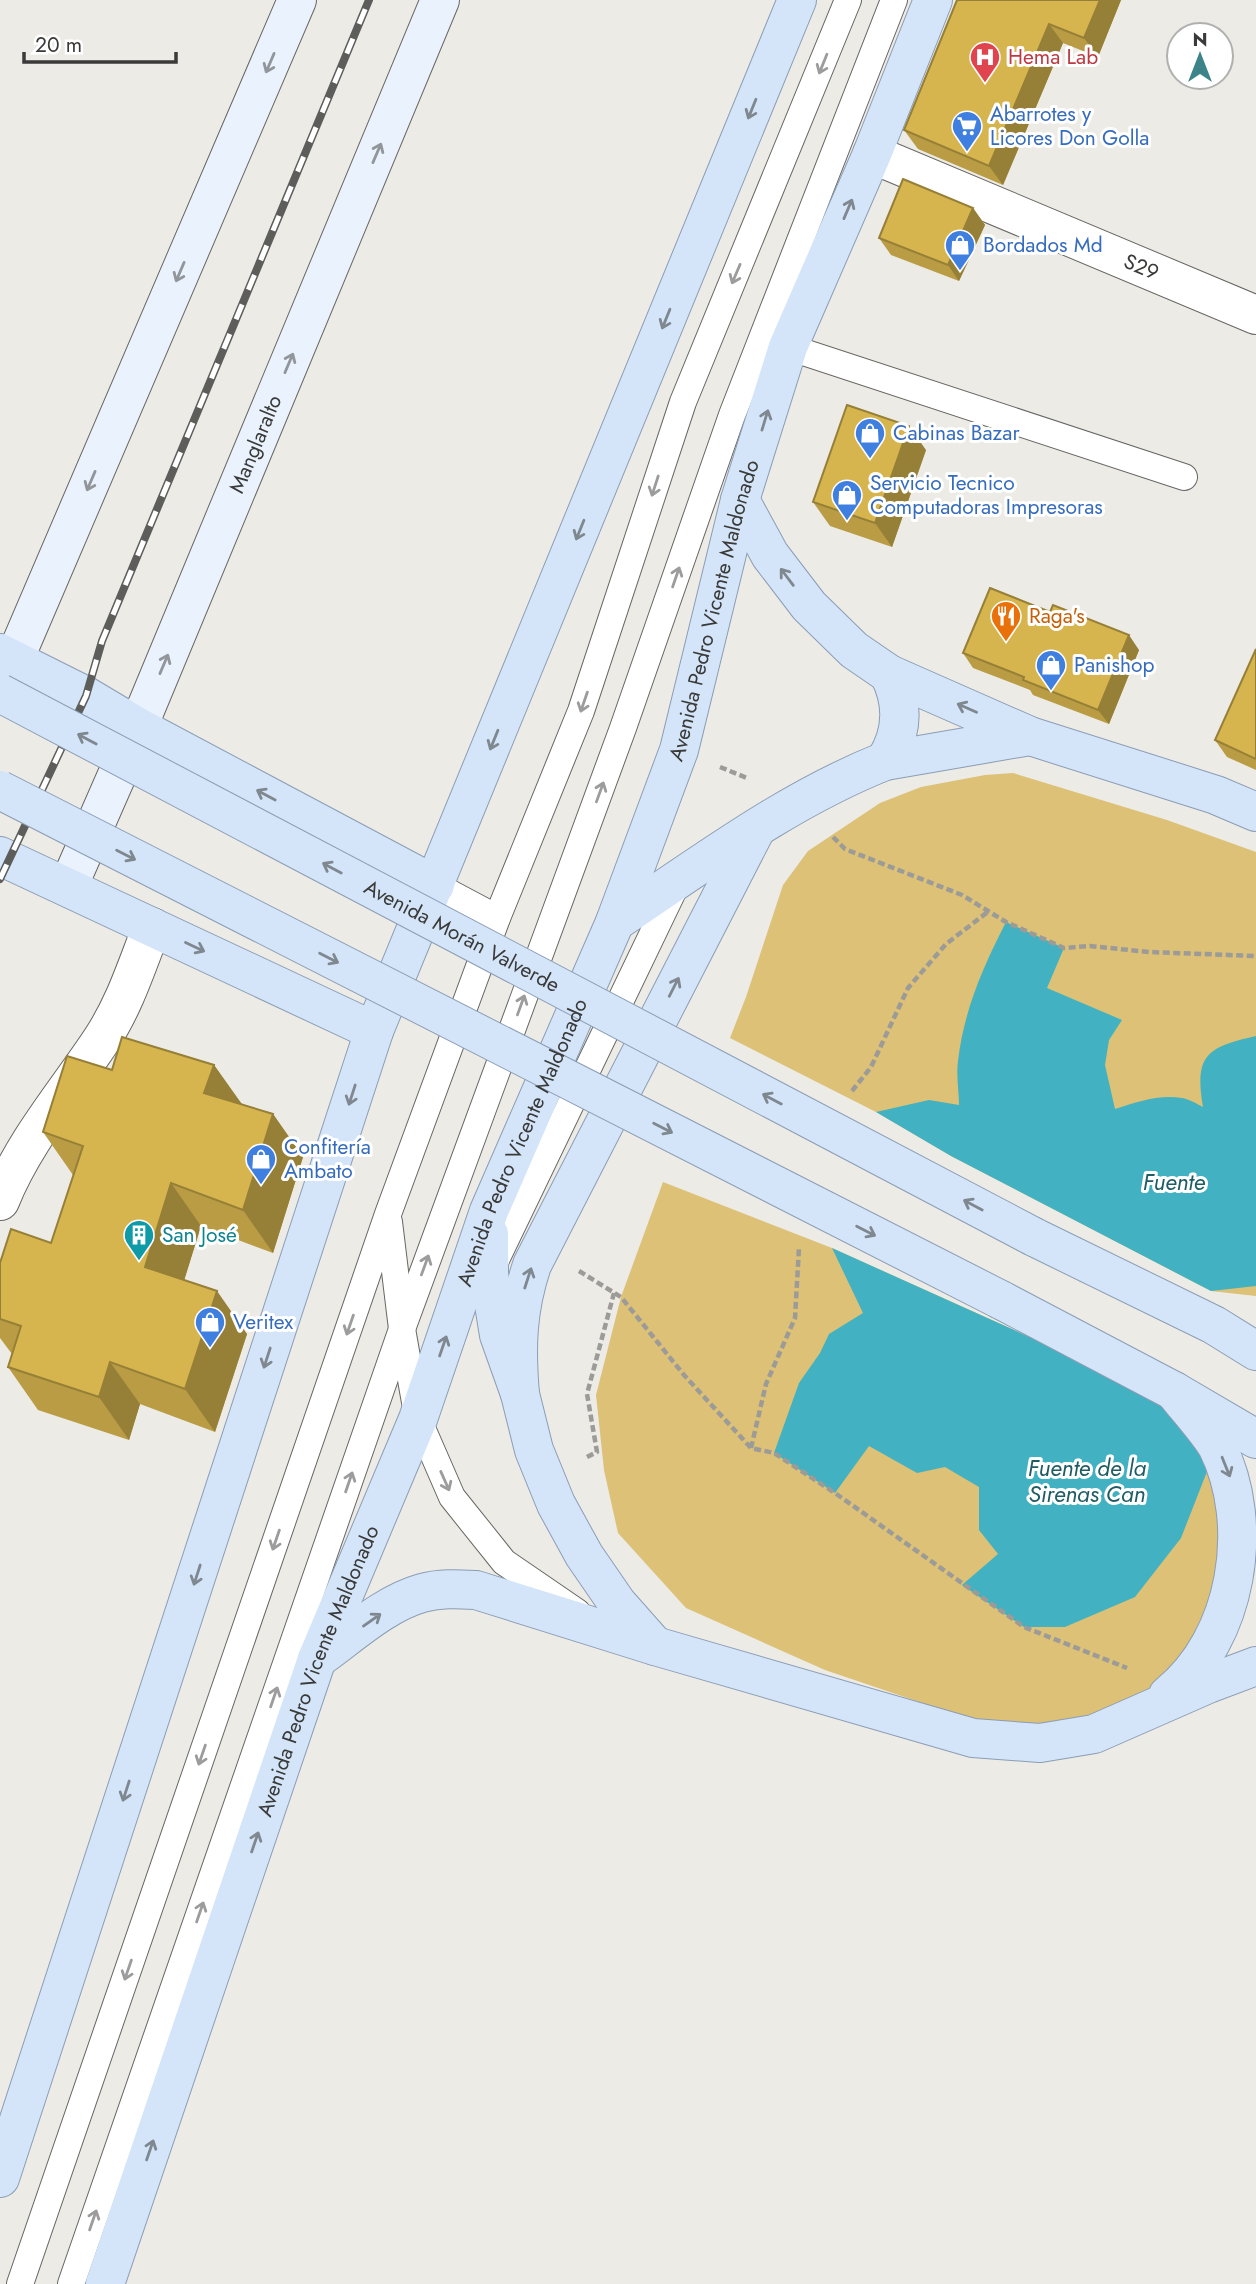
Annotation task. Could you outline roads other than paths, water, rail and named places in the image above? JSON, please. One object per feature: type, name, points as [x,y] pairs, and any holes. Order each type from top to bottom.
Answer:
[{"type":"main road","points":[[0,698],[5,668],[297,0]]},
{"type":"main road","name":"Manglaralto","points":[[68,887],[138,727],[440,0]]},
{"type":"main road","points":[[0,2178],[373,1031],[797,0]]},
{"type":"main road","name":"Avenida Pedro Vicente Maldonado","points":[[105,2284],[317,1659],[418,1419],[489,1211],[615,922],[679,750],[740,500],[788,347],[872,153],[933,0]]},
{"type":"main road","points":[[740,500],[770,555],[809,606],[854,650],[889,674],[1030,736],[1216,795],[1256,812]]},
{"type":"main road","points":[[5,668],[86,696],[138,727],[435,884]]},
{"type":"main road","name":"Avenida Morán Valverde","points":[[5,668],[1034,1237],[1214,1325],[1256,1351]]},
{"type":"main road","points":[[885,761],[894,748],[900,719],[896,689],[889,674]]},
{"type":"main road","points":[[615,922],[801,800],[828,786],[885,761],[1030,736]]},
{"type":"main road","points":[[0,790],[1001,1300],[1174,1391],[1256,1439]]},
{"type":"main road","points":[[520,1394],[517,1329],[524,1289],[540,1248],[756,829]]},
{"type":"main road","points":[[0,856],[373,1031]]},
{"type":"main road","points":[[489,1211],[489,1274],[499,1335],[520,1394],[534,1450],[556,1504],[584,1555],[617,1603],[655,1646]]},
{"type":"main road","points":[[1214,1325],[1256,1319]]},
{"type":"main road","points":[[1165,1697],[1200,1663],[1221,1627],[1235,1586],[1241,1539],[1235,1491],[1228,1468],[1217,1446],[1174,1391]]},
{"type":"main road","points":[[317,1659],[391,1607],[421,1594],[452,1588],[475,1590],[655,1646],[974,1738],[1040,1743],[1094,1734],[1165,1697],[1256,1666]]},
{"type":"street","name":"S29","points":[[872,153],[1256,315]]},
{"type":"street","points":[[0,1201],[10,1177],[40,1127],[124,1002],[152,927]]},
{"type":"lane","points":[[20,2284],[388,1214],[497,918],[581,711],[683,402],[848,0]]},
{"type":"lane","points":[[71,2284],[402,1329],[619,741],[732,415],[894,0]]},
{"type":"lane","points":[[788,347],[1184,477]]},
{"type":"lane","points":[[732,415],[740,500]]},
{"type":"lane","points":[[489,1274],[680,879]]},
{"type":"lane","points":[[435,884],[497,918]]},
{"type":"lane","points":[[388,1214],[402,1329],[418,1419],[452,1496],[504,1562],[574,1611],[655,1646]]},
{"type":"water","name":"Fuente","points":[[1006,922],[1064,948],[1047,988],[1122,1020],[1109,1040],[1105,1065],[1115,1109],[1165,1097],[1185,1099],[1203,1107],[1201,1076],[1208,1056],[1226,1044],[1256,1036],[1256,1286],[1211,1291],[951,1156],[876,1112],[929,1100],[959,1105],[957,1067],[965,1024],[982,972]]},
{"type":"water","name":"Fuente de la Sirenas Can","points":[[832,1248],[1147,1390],[1217,1446],[1181,1538],[1135,1597],[1065,1627],[1024,1627],[962,1585],[998,1554],[979,1530],[979,1487],[945,1467],[917,1473],[869,1446],[835,1493],[774,1453],[799,1383],[820,1353],[829,1334],[863,1313]]},
{"type":"railway","points":[[0,879],[86,696],[102,641],[369,0]]},
{"type":"place","name":"Hema Lab","points":[[985,84]]},
{"type":"place","name":"Abarrotes y Licores Don Golla","points":[[967,153]]},
{"type":"place","name":"Bordados Md","points":[[960,272]]},
{"type":"place","name":"Cabinas Bazar","points":[[870,460]]},
{"type":"place","name":"Servicio Tecnico Computadoras Impresoras","points":[[847,522]]},
{"type":"place","name":"Raga's","points":[[1006,643]]},
{"type":"place","name":"Panishop","points":[[1051,692]]},
{"type":"place","name":"Confitería Ambato","points":[[261,1186]]},
{"type":"place","name":"San José","points":[[139,1262]]},
{"type":"place","name":"Veritex","points":[[210,1349]]}]
